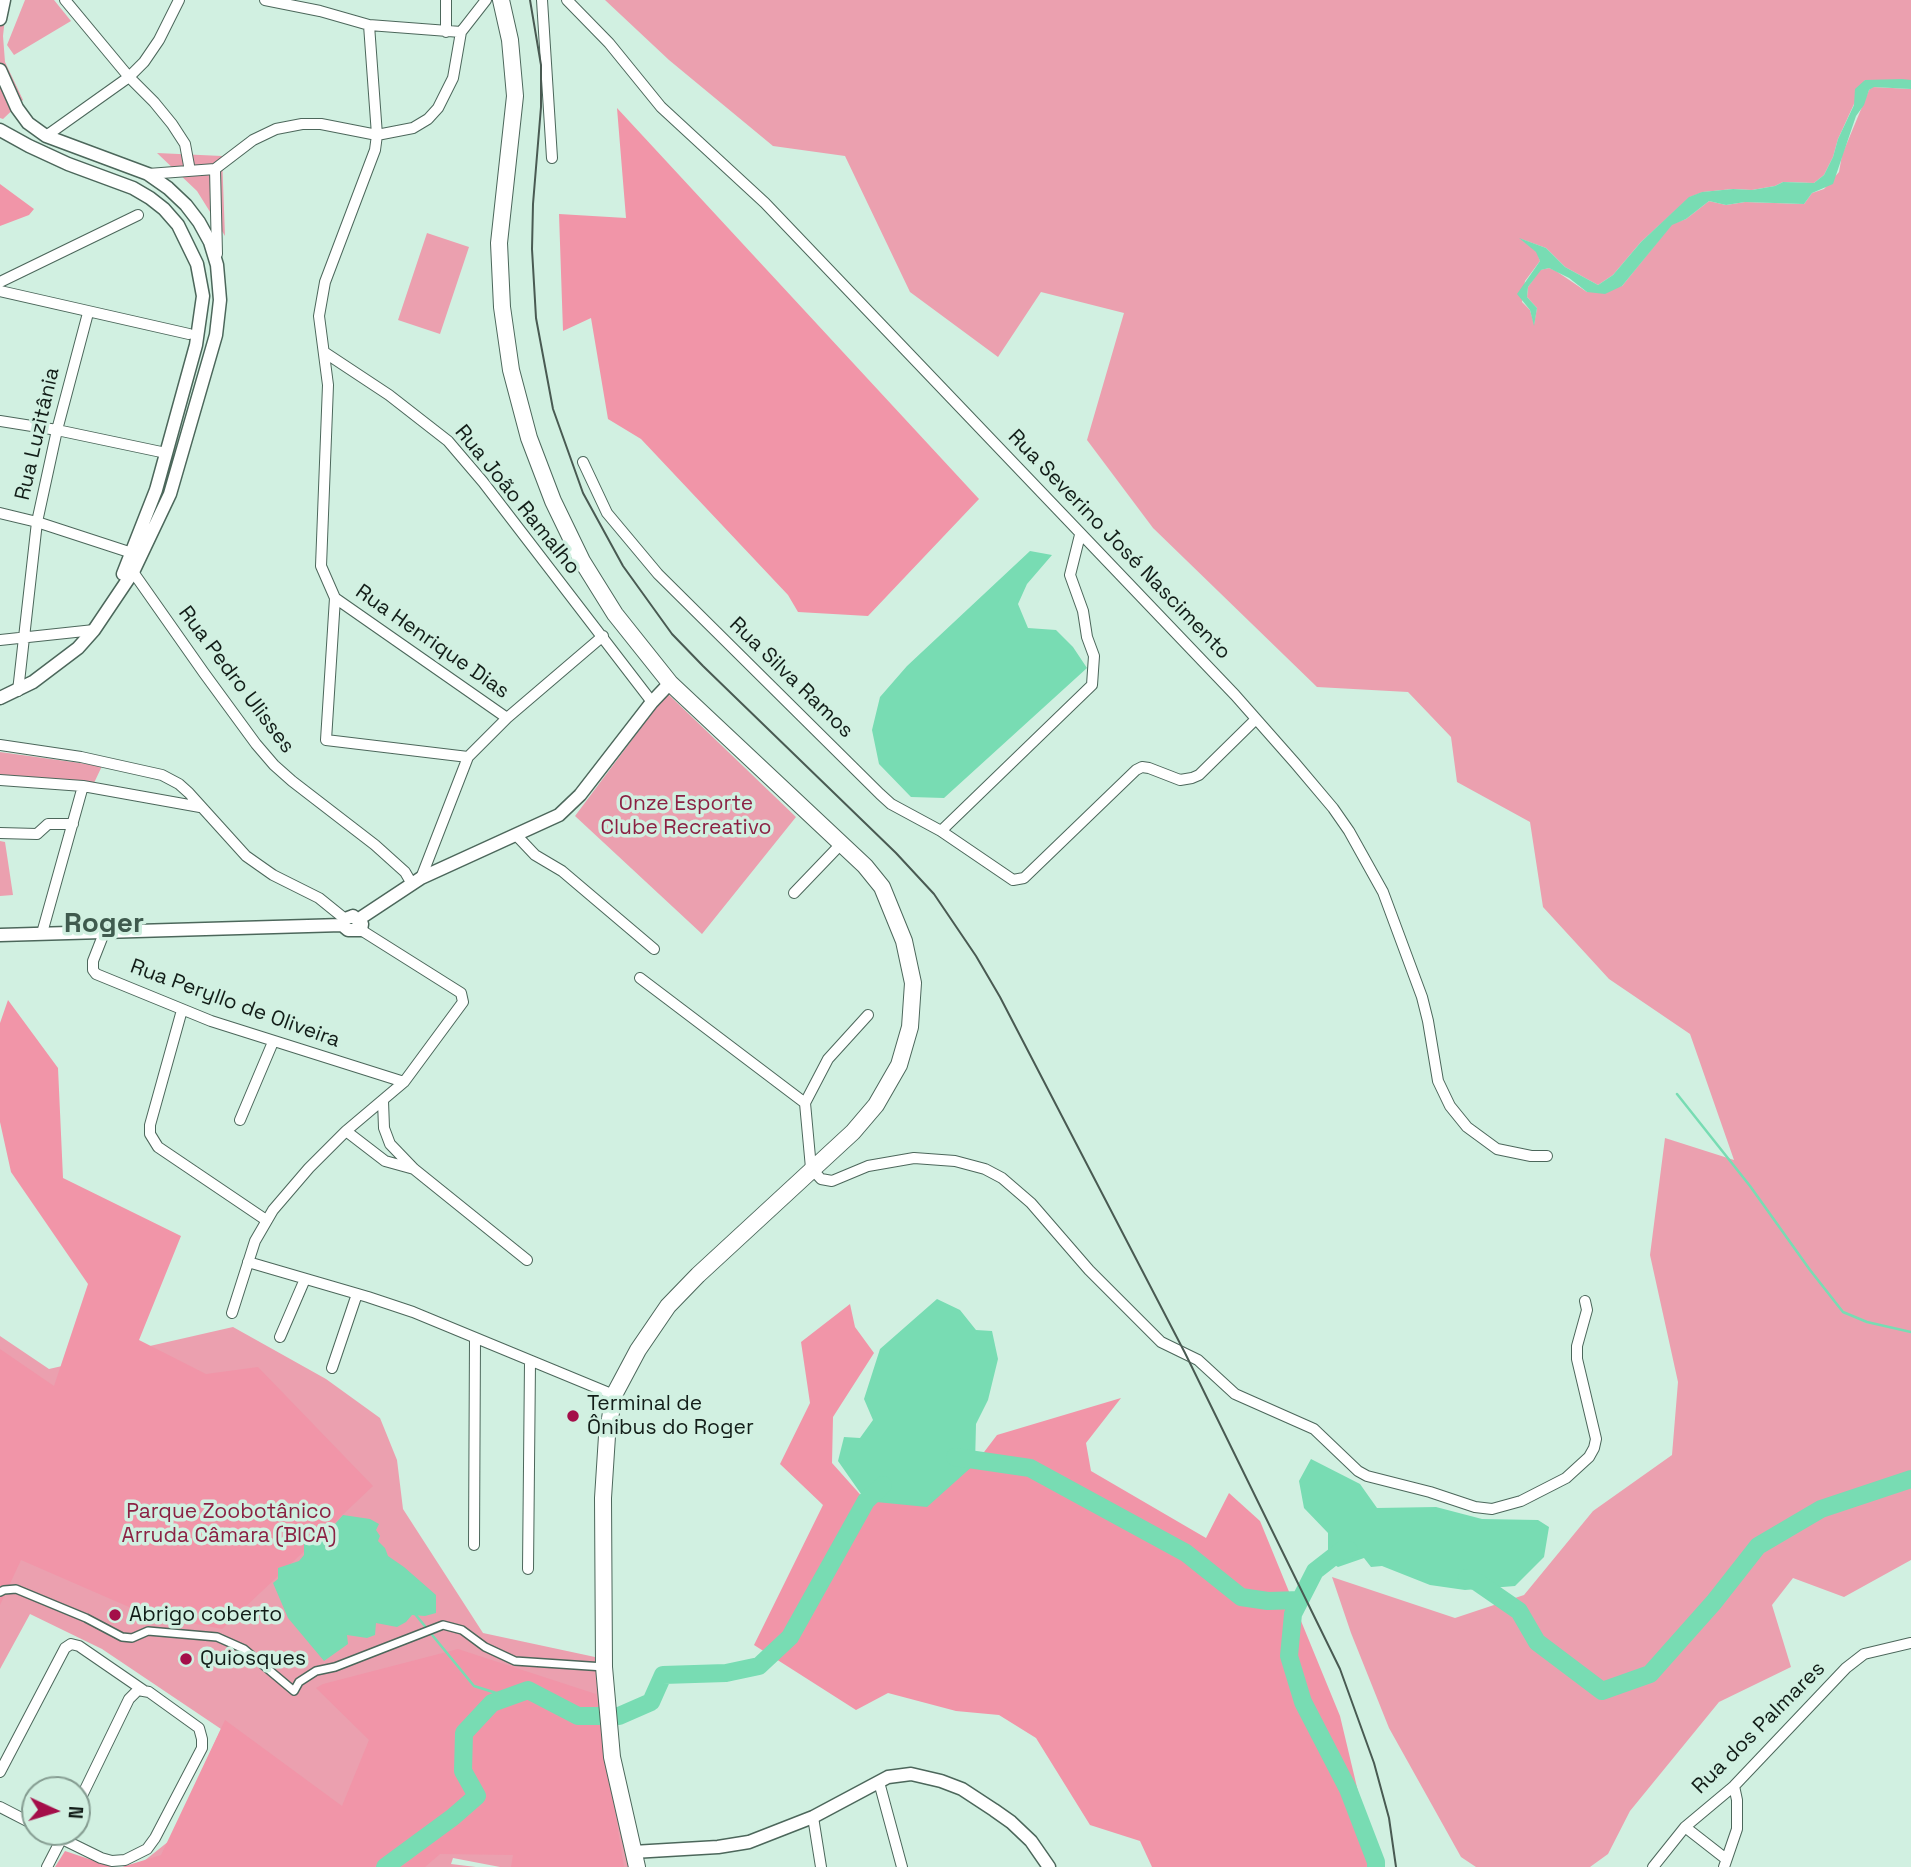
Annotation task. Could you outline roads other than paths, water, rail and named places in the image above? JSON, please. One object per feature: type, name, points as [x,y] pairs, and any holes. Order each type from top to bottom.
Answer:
[{"type":"main road","points":[[501,0],[510,40],[515,96],[499,243],[502,307],[511,370],[529,438],[553,501],[582,561],[615,614],[670,683],[865,866],[882,887],[904,941],[913,984],[910,1027],[899,1065],[876,1105],[853,1132],[811,1168],[668,1306],[638,1350],[614,1395],[607,1436],[603,1498],[604,1667],[612,1757],[635,1859]]},
{"type":"street","points":[[0,19],[4,0]]},
{"type":"street","points":[[65,0],[129,78],[155,102],[172,124],[185,144],[190,171]]},
{"type":"street","points":[[46,136],[129,78],[152,53],[178,0]]},
{"type":"street","points":[[265,0],[320,10],[369,25],[461,32]]},
{"type":"street","points":[[446,0],[446,32]]},
{"type":"street","points":[[148,174],[215,169],[253,140],[276,129],[302,124],[321,124],[377,135],[413,128],[439,108],[453,78],[461,32],[486,0]]},
{"type":"street","points":[[542,0],[552,158]]},
{"type":"street","name":"Rua Severino José Nascimento","points":[[566,0],[609,43],[662,107],[765,203],[1226,686],[1333,808],[1383,892],[1422,996],[1438,1081],[1450,1106],[1467,1127],[1497,1149],[1531,1156],[1547,1156]]},
{"type":"street","points":[[369,25],[377,135],[370,165],[325,282],[319,316],[328,385],[321,566],[335,597],[326,740],[468,757]]},
{"type":"street","points":[[0,70],[17,108],[28,123],[46,136],[148,174],[168,188],[193,213],[210,242],[217,265]]},
{"type":"street","points":[[0,130],[29,146],[133,188],[164,209],[187,241],[200,278],[203,296],[196,345],[156,490],[132,553],[96,626]]},
{"type":"street","points":[[0,698],[18,691],[78,649],[133,572],[170,494],[212,353],[219,311],[215,169]]},
{"type":"street","points":[[0,282],[138,215]]},
{"type":"street","points":[[0,291],[189,334]]},
{"type":"street","name":"Rua Luzitânia","points":[[18,691],[37,522],[57,430],[88,313]]},
{"type":"street","name":"Rua João Ramalho","points":[[324,352],[389,395],[447,441],[483,482],[652,702]]},
{"type":"street","points":[[0,421],[166,453]]},
{"type":"street","name":"Rua Silva Ramos","points":[[583,462],[607,513],[658,574],[891,804],[941,831],[1013,880],[1024,878],[1136,770],[1142,767],[1180,779],[1192,778],[1199,775],[1255,720]]},
{"type":"street","points":[[0,513],[37,522],[132,553]]},
{"type":"street","points":[[941,831],[1093,685],[1094,656],[1087,637],[1083,611],[1070,575],[1080,535]]},
{"type":"street","name":"Rua Pedro Ulisses","points":[[133,572],[268,758],[292,782],[375,845],[417,881]]},
{"type":"street","name":"Rua Henrique Dias","points":[[335,597],[507,718]]},
{"type":"street","points":[[0,640],[96,626]]},
{"type":"street","points":[[417,881],[468,757],[507,718],[603,636]]},
{"type":"street","points":[[0,935],[352,923],[417,881],[517,836],[570,806],[670,683]]},
{"type":"street","points":[[0,745],[81,757],[162,775],[179,784],[246,856],[273,876],[319,898],[463,997],[463,1002],[404,1082],[345,1131],[302,1176],[266,1220],[247,1262],[232,1313]]},
{"type":"street","points":[[0,780],[83,786],[201,807]]},
{"type":"street","points":[[42,933],[83,786]]},
{"type":"street","points":[[0,834],[37,834],[48,824],[73,824]]},
{"type":"street","points":[[517,836],[535,855],[562,871],[653,949]]},
{"type":"street","points":[[794,893],[841,844]]},
{"type":"street","name":"Rua Peryllo de Oliveira","points":[[104,933],[93,961],[96,974],[182,1010],[272,1042],[404,1082]]},
{"type":"street","points":[[639,978],[805,1103]]},
{"type":"street","points":[[182,1010],[149,1125],[149,1134],[158,1147],[266,1220]]},
{"type":"street","points":[[868,1014],[828,1059],[805,1103],[811,1168],[821,1179],[828,1182],[868,1166],[889,1161],[936,1158],[985,1169],[1002,1178],[1031,1203],[1089,1270],[1161,1342],[1198,1360],[1235,1394],[1314,1429],[1350,1464],[1367,1476],[1483,1508],[1501,1507],[1521,1501],[1580,1466],[1594,1448],[1594,1425],[1577,1359],[1577,1346],[1587,1310],[1585,1301]]},
{"type":"street","points":[[240,1120],[272,1042]]},
{"type":"street","points":[[383,1101],[384,1128],[390,1144],[414,1170],[477,1217],[527,1260]]},
{"type":"street","points":[[345,1131],[385,1161],[414,1170]]},
{"type":"street","points":[[247,1262],[413,1312],[614,1395]]},
{"type":"street","points":[[280,1337],[305,1279]]},
{"type":"street","points":[[332,1368],[357,1294]]},
{"type":"street","points":[[474,1545],[475,1338]]},
{"type":"street","points":[[528,1569],[530,1362]]},
{"type":"street","points":[[0,1592],[16,1589],[86,1618],[122,1637],[132,1637],[148,1631],[217,1637],[244,1649],[293,1691],[299,1682],[316,1671],[335,1667],[434,1628],[453,1626],[485,1647],[515,1661],[604,1667]]},
{"type":"street","name":"Rua dos Palmares","points":[[1653,1867],[1685,1827],[1734,1786],[1797,1717],[1857,1658],[1910,1643]]},
{"type":"street","points":[[0,1772],[65,1648],[71,1644],[79,1646],[193,1721],[199,1728],[202,1748],[147,1849],[135,1856],[112,1861],[100,1858],[80,1846]]},
{"type":"street","points":[[91,1777],[129,1699],[138,1690],[143,1690]]},
{"type":"street","points":[[635,1859],[733,1846],[813,1817],[879,1782],[899,1774],[911,1774],[962,1789],[1011,1822],[1031,1841],[1049,1867]]},
{"type":"street","points":[[879,1782],[902,1867]]},
{"type":"street","points":[[1685,1827],[1725,1863],[1737,1829],[1738,1807],[1734,1786]]},
{"type":"street","points":[[0,1807],[21,1818]]},
{"type":"street","points":[[813,1817],[821,1867]]},
{"type":"street","points":[[47,1867],[58,1846]]},
{"type":"waterway","points":[[1677,1094],[1750,1186],[1843,1312],[1867,1322],[1911,1332]]},
{"type":"waterway","points":[[955,1457],[1030,1468],[1186,1553],[1241,1597],[1268,1601],[1300,1600]]},
{"type":"waterway","points":[[1467,1578],[1519,1611],[1537,1642],[1602,1691],[1650,1674],[1714,1602],[1758,1546],[1821,1509],[1911,1479]]},
{"type":"waterway","points":[[385,1867],[477,1796],[463,1771],[464,1733],[492,1703],[528,1690],[578,1716],[619,1716],[651,1702],[663,1675],[726,1673],[759,1666],[790,1637],[866,1501],[883,1485]]},
{"type":"waterway","points":[[1349,1550],[1342,1550],[1315,1571],[1293,1614],[1289,1656],[1303,1702],[1348,1789],[1376,1867]]},
{"type":"waterway","points":[[415,1614],[474,1686],[509,1697]]},
{"type":"tram line","points":[[530,0],[541,65],[532,249],[536,318],[553,409],[583,493],[623,566],[672,634],[896,853],[934,894],[976,956],[1000,997],[1185,1353],[1340,1669],[1374,1763],[1389,1818],[1396,1867]]},
{"type":"place","name":"Terminal de Ônibus do Roger","points":[[573,1416]]},
{"type":"place","name":"Abrigo coberto","points":[[115,1615]]},
{"type":"place","name":"Quiosques","points":[[186,1659]]},
{"type":"district","name":"Roger","points":[[104,924]]},
{"type":"park label","name":"Onze Esporte Clube Recreativo","points":[[686,816]]},
{"type":"park label","name":"Parque Zoobotânico Arruda Câmara (BICA)","points":[[229,1524]]}]
